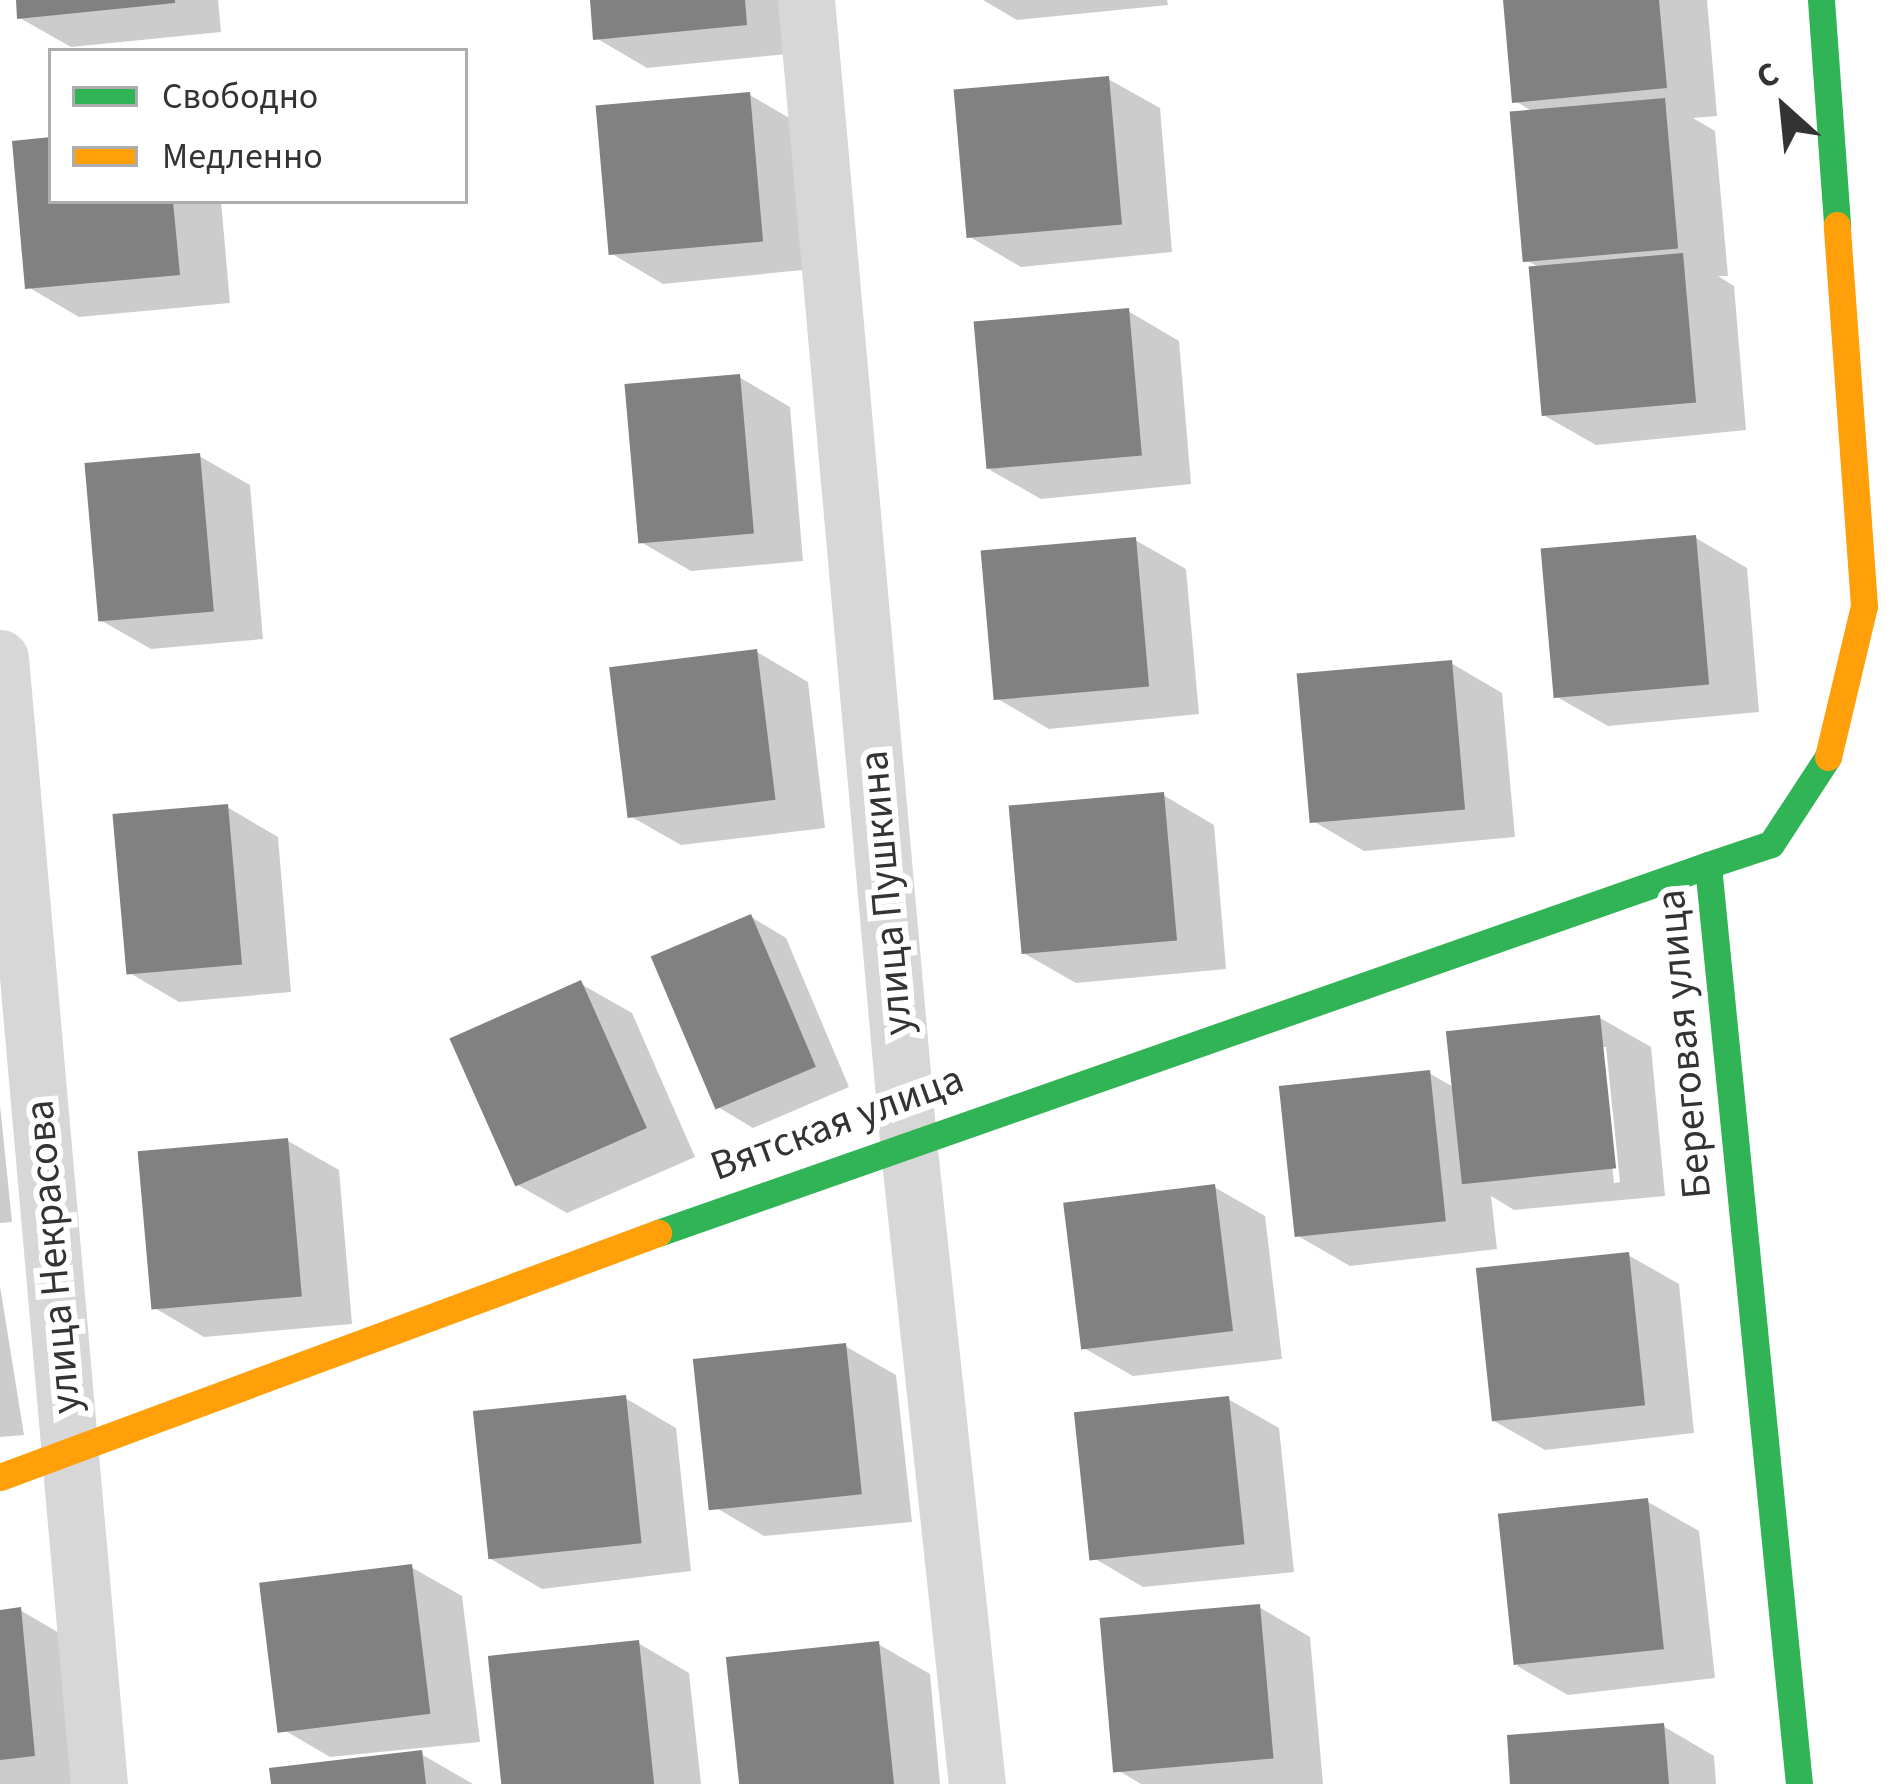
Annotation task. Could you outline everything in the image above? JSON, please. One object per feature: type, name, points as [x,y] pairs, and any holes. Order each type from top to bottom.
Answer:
[{"type":"street","name":"улица Пушкина","points":[[806,0],[908,1141],[977,1784]]},
{"type":"street","name":"Береговая улица","points":[[1799,1784],[1708,865],[1771,844],[1826,765],[1864,606],[1820,0]]},
{"type":"street","name":"улица Некрасова","points":[[0,658],[99,1784]]},
{"type":"street","name":"Вятская улица","points":[[0,1477],[908,1141],[1708,865]]},
{"type":"building","points":[[16,0],[175,0],[175,3],[17,19]]},
{"type":"building","points":[[590,0],[745,0],[747,25],[593,40]]},
{"type":"building","points":[[1503,0],[1659,0],[1667,88],[1512,103]]},
{"type":"building","points":[[1109,76],[1122,224],[967,238],[954,90]]},
{"type":"building","points":[[750,92],[763,241],[609,255],[596,106]]},
{"type":"building","points":[[1665,98],[1678,248],[1523,262],[1510,112]]},
{"type":"building","points":[[48,137],[48,204],[173,204],[180,275],[25,289],[12,141]]},
{"type":"building","points":[[1683,253],[1696,402],[1542,416],[1529,267]]},
{"type":"building","points":[[1129,308],[1142,455],[986,469],[974,322]]},
{"type":"building","points":[[740,374],[754,533],[638,544],[624,384]]},
{"type":"building","points":[[200,453],[214,611],[98,622],[84,463]]},
{"type":"building","points":[[1696,535],[1709,684],[1554,698],[1541,549]]},
{"type":"building","points":[[1136,537],[1149,686],[994,700],[981,551]]},
{"type":"building","points":[[757,649],[776,800],[628,818],[609,667]]},
{"type":"building","points":[[1452,660],[1465,809],[1310,823],[1297,674]]},
{"type":"building","points":[[1164,792],[1177,940],[1022,954],[1009,806]]},
{"type":"building","points":[[228,804],[242,964],[126,974],[112,814]]},
{"type":"building","points":[[751,914],[816,1067],[716,1109],[651,957]]},
{"type":"building","points":[[581,980],[647,1128],[515,1187],[449,1039]]},
{"type":"building","points":[[1600,1015],[1616,1168],[1462,1184],[1446,1031]]},
{"type":"building","points":[[1430,1070],[1446,1221],[1295,1237],[1279,1086]]},
{"type":"building","points":[[288,1138],[302,1296],[151,1310],[138,1151]]},
{"type":"building","points":[[1215,1184],[1233,1331],[1081,1350],[1063,1203]]},
{"type":"building","points":[[1629,1252],[1645,1405],[1492,1421],[1476,1268]]},
{"type":"building","points":[[846,1343],[862,1494],[709,1510],[693,1359]]},
{"type":"building","points":[[626,1395],[642,1543],[488,1559],[473,1411]]},
{"type":"building","points":[[1229,1396],[1245,1544],[1089,1560],[1074,1412]]},
{"type":"building","points":[[1648,1498],[1664,1649],[1514,1665],[1498,1514]]},
{"type":"building","points":[[412,1564],[430,1714],[278,1733],[259,1583]]},
{"type":"building","points":[[1260,1604],[1274,1758],[1113,1772],[1100,1618]]},
{"type":"building","points":[[21,1607],[35,1756],[0,1760],[0,1610]]},
{"type":"building","points":[[639,1640],[654,1784],[501,1784],[488,1656]]},
{"type":"building","points":[[879,1641],[894,1784],[739,1784],[726,1657]]},
{"type":"building","points":[[1664,1723],[1669,1784],[1510,1784],[1507,1735]]},
{"type":"building","points":[[422,1750],[426,1784],[271,1784],[269,1768]]},
{"type":"traffic: fast","points":[[1821,0],[1837,225]]},
{"type":"traffic: fast","points":[[1799,1784],[1708,865],[1771,844],[1828,757]]},
{"type":"traffic: fast","points":[[658,1233],[1708,865]]},
{"type":"traffic: slow","points":[[1828,757],[1864,606],[1837,225]]},
{"type":"traffic: slow","points":[[0,1477],[658,1233]]}]
